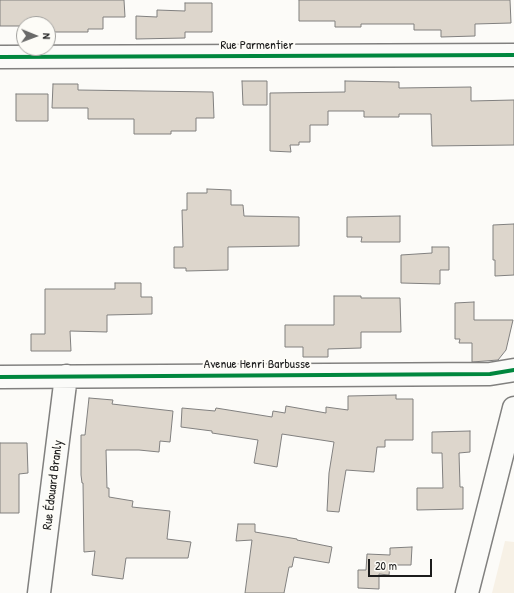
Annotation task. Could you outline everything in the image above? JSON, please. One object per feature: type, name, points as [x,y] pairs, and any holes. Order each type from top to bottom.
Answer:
[{"type":"street","name":"Rue Parmentier","points":[[0,57],[514,55]]},
{"type":"street","name":"Avenue Henri Barbusse","points":[[0,377],[490,374],[514,370]]},
{"type":"street","name":"Rue Édouard Branly","points":[[39,593],[66,376]]},
{"type":"street","points":[[467,593],[514,408]]},
{"type":"shaded area","points":[[505,541],[514,542],[514,593],[492,593]]},
{"type":"building","points":[[0,0],[124,0],[125,17],[103,17],[103,29],[88,29],[88,32],[56,32],[56,16],[16,16],[16,26],[0,26]]},
{"type":"building","points":[[299,0],[510,0],[511,23],[475,24],[475,36],[441,37],[441,30],[414,30],[414,24],[361,24],[361,27],[335,27],[335,21],[299,21]]},
{"type":"building","points":[[185,3],[212,3],[212,32],[185,32],[185,38],[136,39],[136,16],[157,17],[157,10],[185,11]]},
{"type":"building","points":[[242,81],[267,81],[267,105],[243,105]]},
{"type":"building","points":[[345,81],[399,82],[399,88],[471,87],[471,101],[514,100],[514,145],[432,146],[431,114],[399,114],[399,117],[364,117],[364,111],[328,111],[328,125],[310,125],[310,142],[299,142],[299,145],[290,145],[291,152],[270,151],[270,93],[345,92]]},
{"type":"building","points":[[53,84],[78,84],[78,90],[213,92],[214,118],[196,118],[196,131],[171,131],[171,134],[134,134],[134,119],[88,119],[88,108],[52,108]]},
{"type":"building","points":[[16,94],[48,94],[48,121],[16,121]]},
{"type":"building","points":[[207,189],[231,190],[231,205],[243,205],[244,216],[299,217],[299,246],[228,247],[228,270],[186,271],[186,268],[174,268],[174,247],[183,247],[182,210],[187,210],[187,193],[207,193]]},
{"type":"building","points":[[400,216],[400,242],[361,242],[362,237],[347,237],[347,217]]},
{"type":"building","points":[[514,224],[514,275],[495,276],[495,260],[493,260],[493,225]]},
{"type":"building","points":[[432,247],[449,247],[449,270],[440,270],[440,284],[401,283],[401,255],[432,253]]},
{"type":"building","points":[[115,283],[141,283],[141,297],[152,297],[152,314],[107,315],[107,332],[70,331],[71,351],[31,351],[31,334],[45,334],[45,289],[115,289]]},
{"type":"building","points":[[334,296],[400,298],[401,332],[361,332],[361,348],[328,349],[328,357],[303,357],[303,347],[285,347],[285,325],[334,325]]},
{"type":"building","points":[[474,302],[474,320],[513,320],[506,350],[498,360],[472,362],[472,343],[459,343],[460,339],[455,339],[455,303]]},
{"type":"building","points":[[396,395],[396,399],[413,399],[413,440],[385,440],[385,447],[377,447],[374,472],[346,470],[339,512],[327,511],[329,473],[334,442],[282,434],[277,467],[254,463],[258,440],[212,433],[212,431],[181,427],[182,408],[215,411],[216,408],[272,417],[273,411],[285,413],[286,406],[326,413],[326,407],[348,410],[348,396]]},
{"type":"building","points":[[89,398],[113,400],[112,404],[173,411],[170,442],[160,441],[159,452],[139,450],[106,450],[107,488],[109,488],[109,497],[133,501],[132,507],[170,511],[167,539],[191,542],[188,558],[126,558],[123,579],[92,575],[95,551],[84,552],[83,483],[81,475],[81,435],[85,435]]},
{"type":"building","points":[[470,431],[470,452],[459,453],[460,487],[463,487],[463,509],[417,510],[417,488],[443,488],[442,453],[432,453],[432,432]]},
{"type":"building","points":[[0,443],[27,443],[28,473],[19,474],[19,513],[0,513]]},
{"type":"building","points":[[238,524],[255,524],[255,532],[332,547],[329,563],[294,557],[292,567],[289,567],[284,593],[245,593],[252,540],[236,541]]},
{"type":"building","points":[[412,547],[411,565],[390,565],[389,575],[379,574],[379,589],[358,588],[358,570],[366,570],[367,554],[390,555],[390,548]]},
{"type":"cycle path","points":[[0,57],[514,55]]},
{"type":"cycle path","points":[[0,377],[490,374],[514,370]]}]
